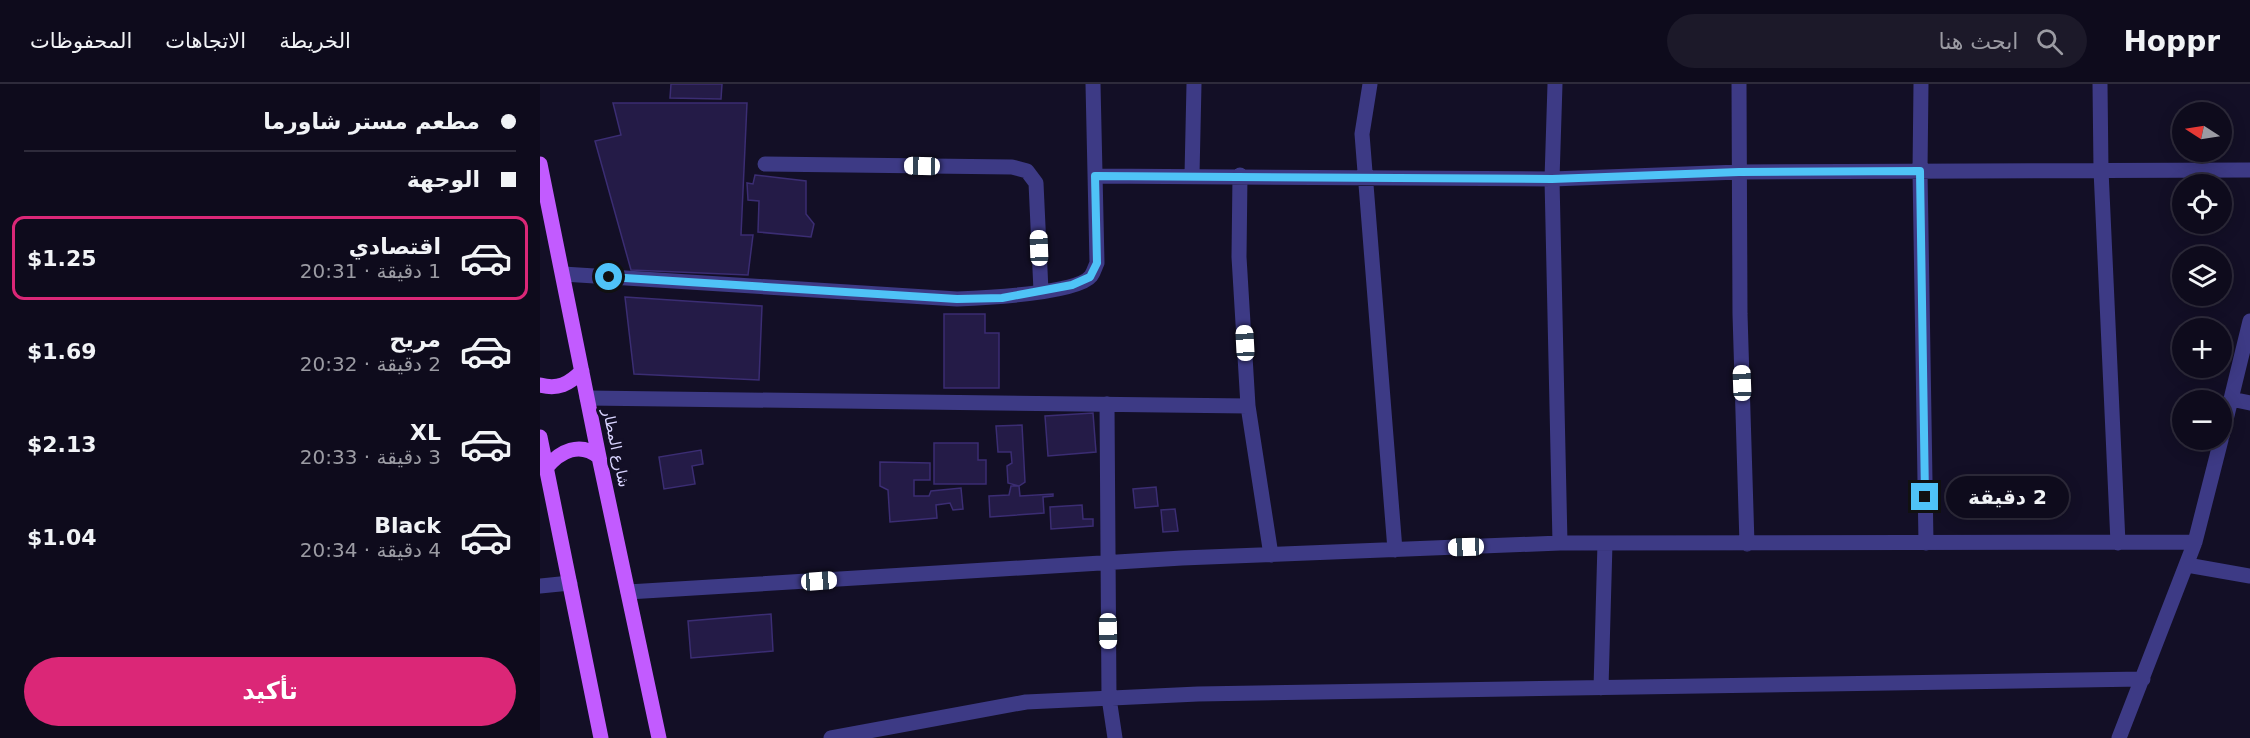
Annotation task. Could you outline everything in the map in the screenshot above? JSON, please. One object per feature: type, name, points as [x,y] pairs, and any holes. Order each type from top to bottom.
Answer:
[{"type":"main road","name":"شارع المطار","points":[[540,164],[659,738]]},
{"type":"main road","points":[[540,385],[553,388],[563,385],[572,381],[582,370]]},
{"type":"main road","points":[[540,437],[602,738]]},
{"type":"main road","points":[[546,468],[556,456],[574,448],[593,452],[599,457]]},
{"type":"street","points":[[563,274],[957,299],[1002,298],[1072,285],[1090,277],[1097,263],[1093,84]]},
{"type":"street","points":[[1192,175],[1194,84]]},
{"type":"street","points":[[1370,84],[1362,134],[1395,550]]},
{"type":"street","points":[[1554,84],[1552,179],[1560,543]]},
{"type":"street","points":[[1738,84],[1740,314],[1747,544]]},
{"type":"street","points":[[1922,84],[1920,171],[1926,543]]},
{"type":"street","points":[[2100,84],[2101,170],[2118,543]]},
{"type":"street","points":[[765,165],[1012,167],[1027,171],[1036,183],[1041,291]]},
{"type":"street","points":[[1095,176],[1240,175],[1552,179],[1739,172],[2250,170]]},
{"type":"street","points":[[1240,175],[1239,256],[1248,406],[1271,555]]},
{"type":"street","points":[[2232,395],[2250,321]]},
{"type":"street","points":[[587,398],[1248,406]]},
{"type":"street","points":[[2232,399],[2250,403]]},
{"type":"street","points":[[1107,404],[1109,698],[1115,738]]},
{"type":"street","points":[[2120,738],[2195,543],[2218,450]]},
{"type":"street","points":[[628,592],[1107,563],[1560,543],[2195,543]]},
{"type":"street","points":[[1601,688],[1605,543]]},
{"type":"street","points":[[2187,565],[2250,576]]},
{"type":"street","points":[[540,586],[570,584]]},
{"type":"street","points":[[831,738],[1026,702],[1198,694],[2143,680]]},
{"type":"building","points":[[671,84],[722,84],[721,99],[670,98]]},
{"type":"building","points":[[613,103],[747,103],[741,235],[753,235],[748,275],[631,270],[595,141],[621,135]]},
{"type":"building","points":[[755,175],[806,181],[806,214],[814,224],[811,237],[758,232],[759,201],[748,200],[747,183],[753,184]]},
{"type":"building","points":[[625,297],[762,306],[759,380],[634,374]]},
{"type":"building","points":[[944,314],[985,314],[985,333],[999,333],[999,388],[944,388]]},
{"type":"building","points":[[1093,413],[1096,452],[1048,456],[1045,416]]},
{"type":"building","points":[[1022,425],[1025,482],[1019,486],[1008,483],[1007,466],[1012,463],[1011,452],[998,452],[996,426]]},
{"type":"building","points":[[934,443],[978,443],[978,460],[986,460],[986,484],[934,484]]},
{"type":"building","points":[[701,450],[703,464],[692,466],[695,484],[664,489],[659,457]]},
{"type":"building","points":[[880,462],[930,463],[930,480],[914,480],[914,496],[929,496],[931,491],[961,488],[963,509],[953,510],[950,503],[936,505],[937,518],[890,522],[888,490],[880,486]]},
{"type":"building","points":[[1011,486],[1019,486],[1020,496],[1053,494],[1053,496],[1043,497],[1044,513],[990,517],[989,496],[1009,495]]},
{"type":"building","points":[[1156,487],[1158,506],[1135,508],[1133,489]]},
{"type":"building","points":[[1082,505],[1083,519],[1093,519],[1093,526],[1051,529],[1050,507]]},
{"type":"building","points":[[1175,509],[1178,531],[1163,532],[1161,510]]},
{"type":"building","points":[[771,614],[773,651],[691,658],[688,621]]},
{"type":"route","points":[[609,277],[957,299],[1002,298],[1072,285],[1090,277],[1097,263],[1095,176],[1552,179],[1739,172],[1920,171],[1925,497]]}]
